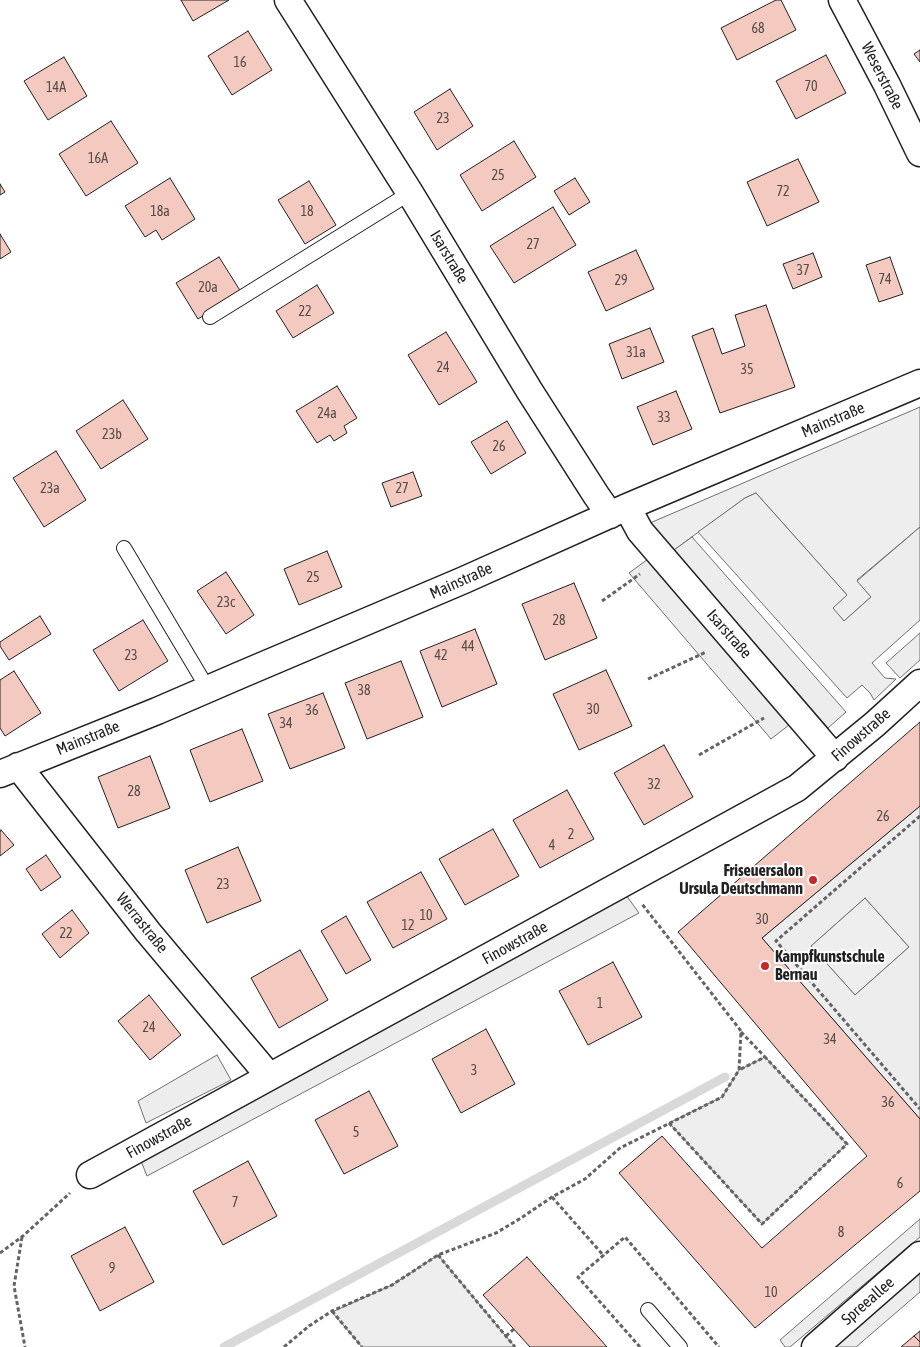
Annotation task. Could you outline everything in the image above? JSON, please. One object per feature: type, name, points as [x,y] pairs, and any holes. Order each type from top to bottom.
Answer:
[{"type":"street","name":"Isarstraße","points":[[288,0],[596,495],[619,511],[640,531],[835,758]]},
{"type":"street","name":"Weserstraße","points":[[842,0],[920,153]]},
{"type":"street","name":"Mainstraße","points":[[9,770],[157,711],[920,383]]},
{"type":"street","name":"Finowstraße","points":[[90,1175],[797,788],[835,758],[920,683]]},
{"type":"street","name":"Werrastraße","points":[[9,770],[269,1076]]},
{"type":"street","name":"Spreeallee","points":[[816,1347],[920,1255]]},
{"type":"lane","points":[[210,317],[410,194]]},
{"type":"lane","points":[[124,548],[208,689]]},
{"type":"lane","points":[[648,1310],[680,1347]]},
{"type":"path","points":[[602,602],[663,558]]},
{"type":"path","points":[[648,679],[734,639]]},
{"type":"path","points":[[699,754],[788,704]]},
{"type":"path","points":[[920,816],[776,941],[920,1109]]},
{"type":"path","points":[[625,883],[741,1031],[847,1144],[762,1224],[669,1123]]},
{"type":"path","points":[[284,1347],[309,1326],[332,1311],[392,1285],[438,1255],[496,1233],[552,1197],[585,1179],[620,1148],[722,1097],[739,1070],[741,1031]]},
{"type":"path","points":[[739,1070],[765,1057]]},
{"type":"path","points":[[0,1253],[23,1236],[90,1175]]},
{"type":"path","points":[[552,1197],[604,1256]]},
{"type":"path","points":[[23,1236],[14,1286],[25,1347]]},
{"type":"path","points":[[438,1255],[515,1347]]},
{"type":"path","points":[[332,1311],[362,1347]]},
{"type":"path","points":[[506,1336],[514,1329]]},
{"type":"shaded area","points":[[920,407],[920,527],[857,580],[871,597],[844,621],[832,608],[847,595],[756,493],[745,498],[674,550],[650,523]]},
{"type":"shaded area","points":[[756,493],[847,595],[833,608],[844,621],[871,597],[857,581],[920,527],[920,620],[872,663],[885,678],[896,679],[874,700],[862,685],[847,698],[698,532],[745,498]]},
{"type":"shaded area","points":[[692,537],[846,712],[828,728],[674,550]]},
{"type":"shaded area","points":[[648,559],[789,725],[771,739],[629,573]]},
{"type":"shaded area","points":[[920,633],[920,660],[900,678],[886,663]]},
{"type":"shaded area","points":[[920,806],[920,1119],[762,938]],"holes":[[[865,898],[909,947],[855,995],[811,946]]]},
{"type":"shaded area","points":[[626,895],[639,913],[147,1176],[139,1156]]},
{"type":"shaded area","points":[[865,898],[909,947],[855,995],[811,946]]},
{"type":"shaded area","points":[[217,1055],[231,1080],[146,1123],[138,1101]]},
{"type":"shaded area","points":[[765,1057],[847,1144],[762,1224],[669,1123],[722,1097],[739,1070]]},
{"type":"shaded area","points":[[920,1219],[920,1237],[790,1347],[785,1347],[780,1340]]},
{"type":"shaded area","points":[[438,1255],[515,1347],[362,1347],[332,1312],[392,1285]]},
{"type":"shaded area","points":[[920,1265],[920,1292],[856,1347],[826,1347]]},
{"type":"building","points":[[181,0],[229,0],[193,21]]},
{"type":"building","points":[[776,0],[781,0],[796,30],[737,60],[721,28]]},
{"type":"building","points":[[248,31],[272,70],[232,95],[208,56]]},
{"type":"building","points":[[920,50],[920,62],[914,54]]},
{"type":"building","points":[[826,55],[846,93],[796,119],[776,81]]},
{"type":"building","points":[[64,57],[87,96],[48,120],[24,81]]},
{"type":"building","points":[[450,89],[473,126],[437,150],[414,112]]},
{"type":"building","points":[[111,121],[138,163],[86,196],[59,154]]},
{"type":"building","points":[[514,141],[536,177],[482,211],[460,175]]},
{"type":"building","points":[[798,159],[819,202],[767,226],[747,182]]},
{"type":"building","points":[[170,178],[195,219],[162,240],[156,230],[145,237],[125,206]]},
{"type":"building","points":[[575,178],[590,202],[569,215],[554,191]]},
{"type":"building","points":[[309,181],[336,225],[305,244],[278,200]]},
{"type":"building","points":[[0,184],[5,192],[0,195]]},
{"type":"building","points":[[553,207],[576,245],[514,283],[490,246]]},
{"type":"building","points":[[0,234],[11,252],[0,259]]},
{"type":"building","points":[[636,250],[654,289],[606,311],[588,272]]},
{"type":"building","points":[[813,253],[822,277],[793,289],[783,264]]},
{"type":"building","points":[[219,257],[241,292],[198,319],[176,283]]},
{"type":"building","points":[[890,257],[903,294],[879,302],[866,265]]},
{"type":"building","points":[[317,285],[334,313],[293,338],[276,311]]},
{"type":"building","points":[[766,305],[795,387],[720,413],[692,336],[713,328],[722,354],[745,346],[735,315]]},
{"type":"building","points":[[650,328],[664,362],[622,379],[609,344]]},
{"type":"building","points":[[446,332],[477,382],[439,405],[408,355]]},
{"type":"building","points":[[337,386],[357,418],[344,426],[347,433],[334,441],[330,435],[317,443],[296,411]]},
{"type":"building","points":[[676,391],[692,429],[653,445],[637,407]]},
{"type":"building","points":[[123,400],[148,439],[101,469],[76,431]]},
{"type":"building","points":[[507,421],[526,453],[491,474],[471,442]]},
{"type":"building","points":[[56,451],[86,500],[44,527],[13,478]]},
{"type":"building","points":[[413,472],[422,496],[391,507],[382,483]]},
{"type":"building","points":[[327,551],[342,587],[299,605],[284,569]]},
{"type":"building","points":[[226,572],[254,615],[226,634],[197,591]]},
{"type":"building","points":[[574,583],[597,638],[545,660],[522,604]]},
{"type":"building","points":[[40,616],[51,634],[9,660],[0,646],[0,642]]},
{"type":"building","points":[[143,620],[168,661],[119,691],[93,650]]},
{"type":"building","points":[[475,629],[497,684],[442,707],[420,651]]},
{"type":"building","points":[[401,661],[423,717],[367,739],[345,683]]},
{"type":"building","points":[[606,670],[632,726],[579,750],[553,694]]},
{"type":"building","points":[[14,671],[41,713],[5,736],[0,728],[0,680]]},
{"type":"building","points":[[323,693],[345,748],[290,769],[268,714]]},
{"type":"building","points":[[920,722],[920,806],[762,938],[920,1119],[920,1191],[755,1328],[619,1173],[662,1136],[762,1248],[867,1156],[678,932]]},
{"type":"building","points":[[242,729],[263,781],[210,802],[190,750]]},
{"type":"building","points":[[664,745],[693,797],[644,825],[614,773]]},
{"type":"building","points":[[150,756],[170,808],[118,828],[98,777]]},
{"type":"building","points":[[567,790],[594,839],[540,868],[513,820]]},
{"type":"building","points":[[493,829],[519,876],[465,905],[439,859]]},
{"type":"building","points":[[1,830],[14,845],[0,856],[0,832]]},
{"type":"building","points":[[238,847],[261,901],[207,923],[185,870]]},
{"type":"building","points":[[46,855],[61,877],[41,891],[26,869]]},
{"type":"building","points":[[421,872],[447,919],[393,948],[367,902]]},
{"type":"building","points":[[72,910],[89,933],[60,958],[42,934]]},
{"type":"building","points":[[346,916],[371,960],[346,974],[321,931]]},
{"type":"building","points":[[300,950],[328,1000],[279,1028],[251,978]]},
{"type":"building","points":[[613,962],[642,1017],[588,1045],[559,991]]},
{"type":"building","points":[[149,995],[181,1035],[150,1060],[118,1021]]},
{"type":"building","points":[[486,1029],[515,1084],[461,1113],[432,1059]]},
{"type":"building","points":[[369,1091],[398,1146],[344,1174],[315,1120]]},
{"type":"building","points":[[248,1161],[277,1216],[223,1245],[193,1191]]},
{"type":"building","points":[[125,1227],[154,1282],[100,1311],[71,1256]]},
{"type":"building","points":[[527,1257],[607,1347],[530,1347],[483,1295]]},
{"type":"building","points":[[920,1331],[920,1342],[914,1336]]},
{"type":"building","points":[[914,1336],[920,1342],[920,1347],[901,1347]]},
{"type":"waterway","points":[[224,1347],[725,1077]]},
{"type":"place","name":"Friseuersalon Ursula Deutschmann","points":[[813,880]]},
{"type":"place","name":"Kampfkunstschule Bernau","points":[[765,966]]}]
